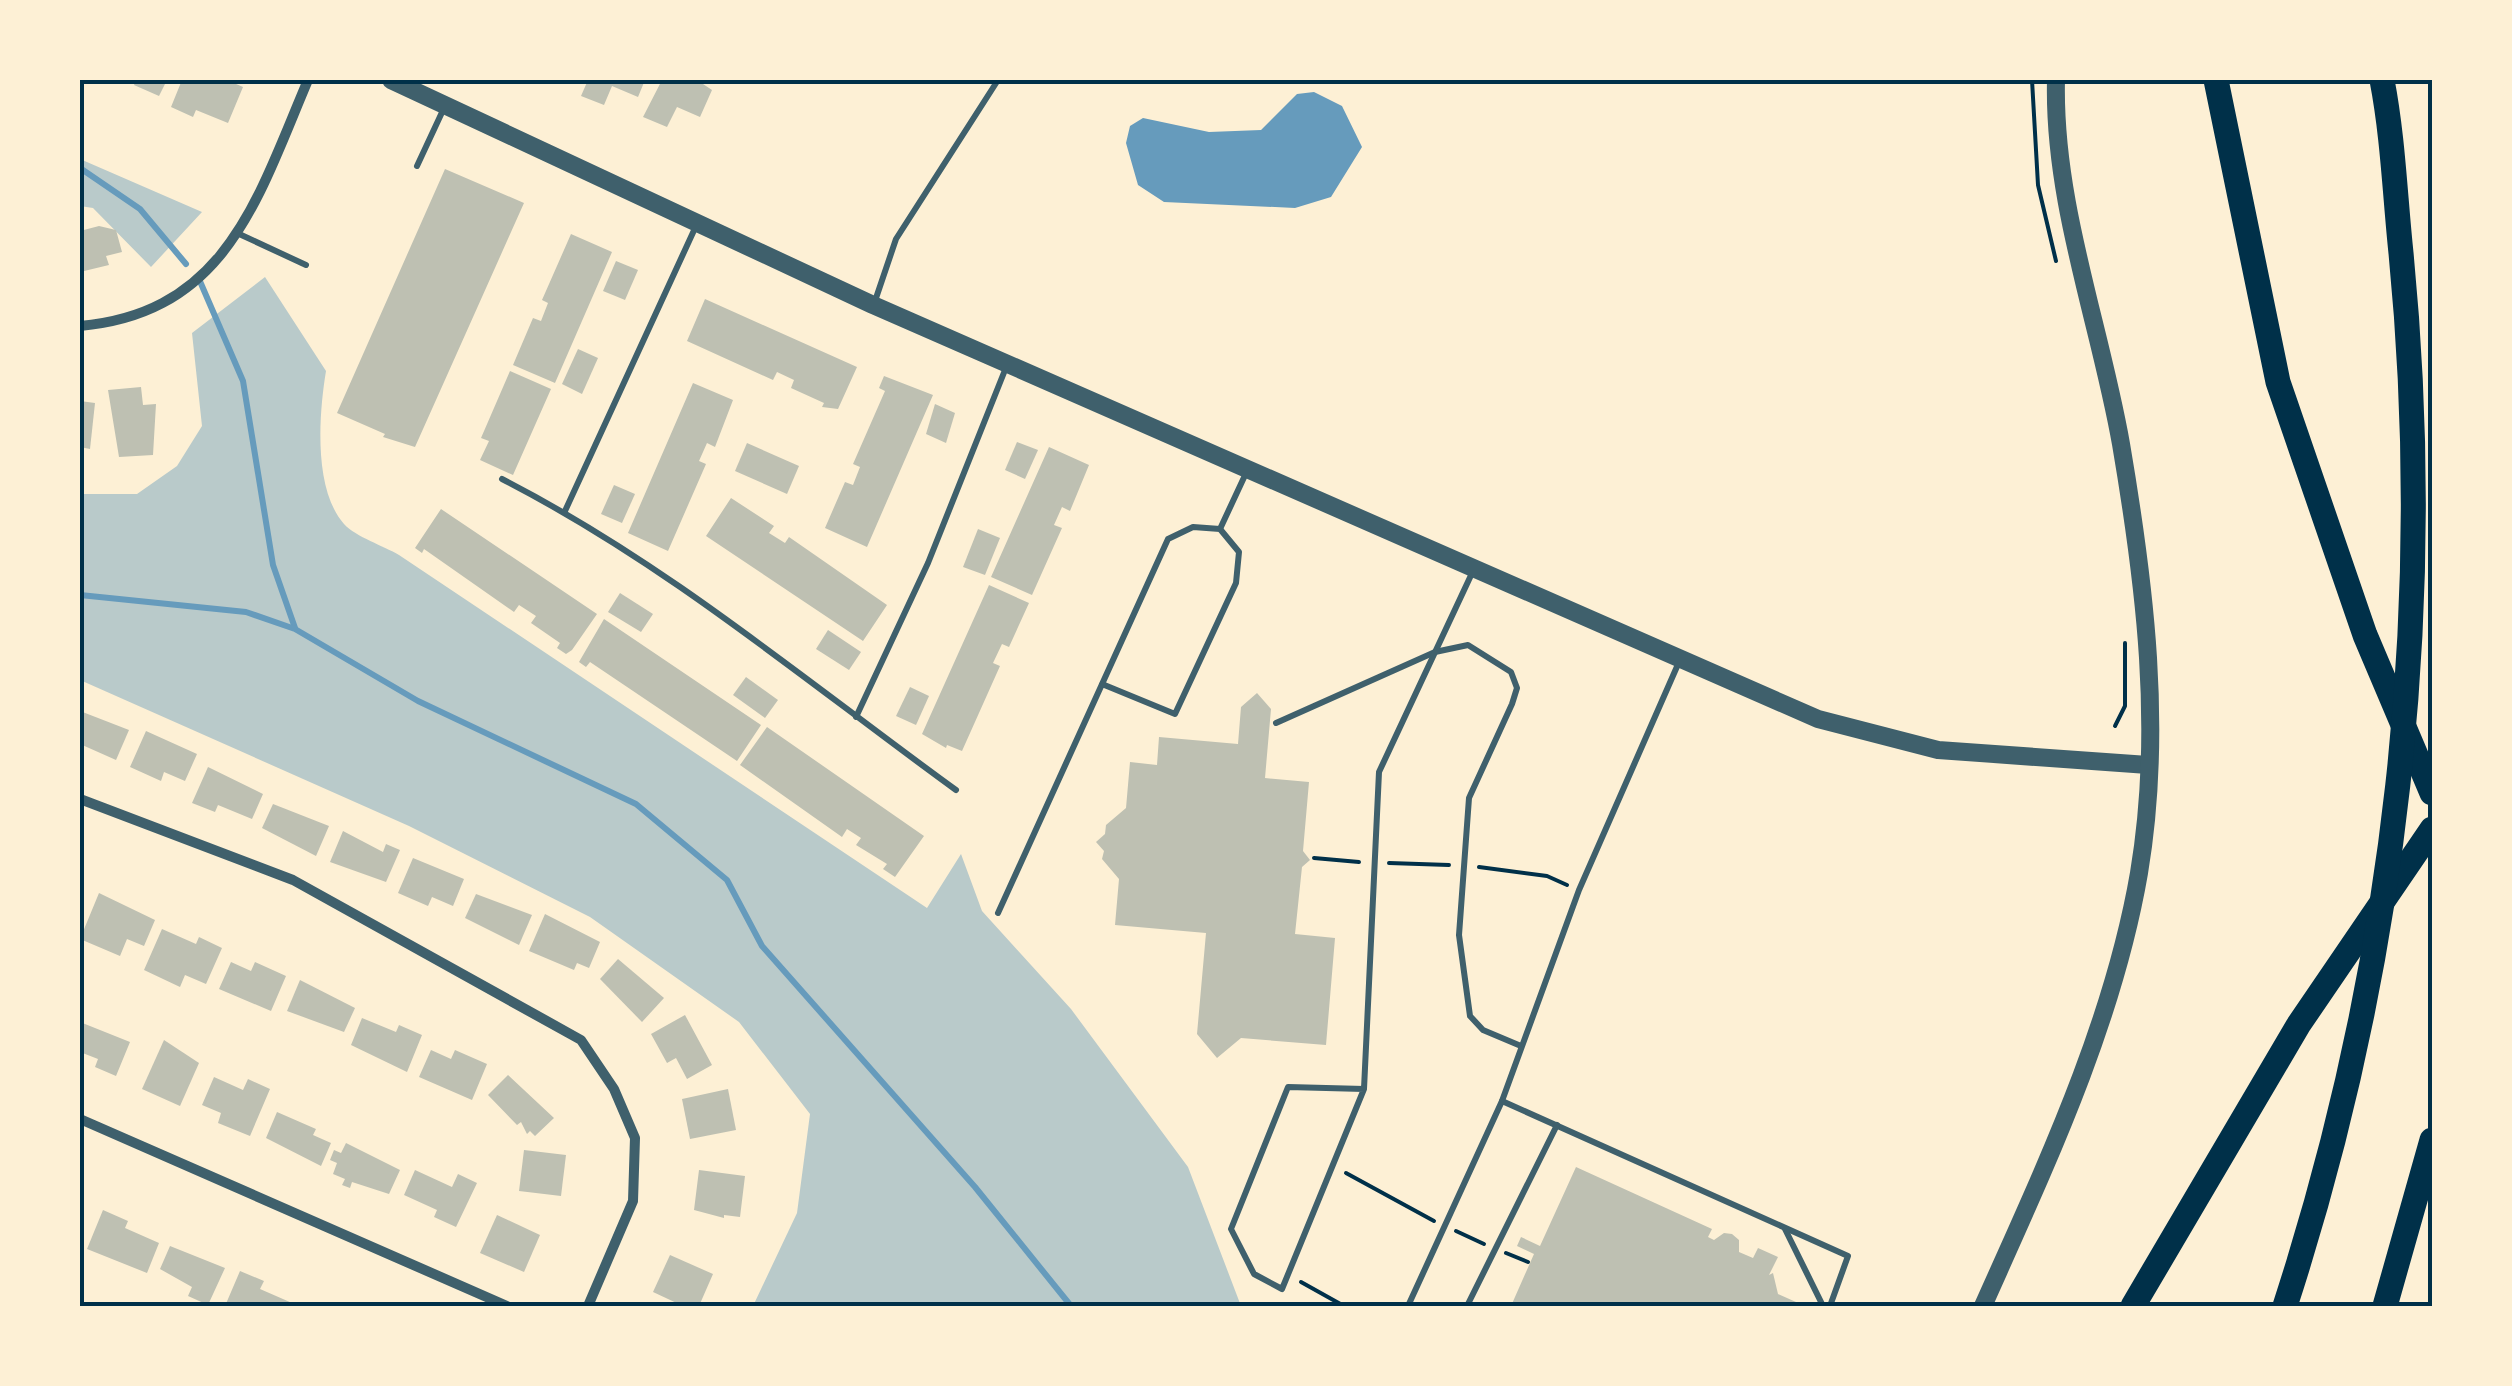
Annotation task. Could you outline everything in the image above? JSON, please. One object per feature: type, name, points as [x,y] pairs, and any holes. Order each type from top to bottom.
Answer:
[{"type":"highway","points":[[2216,80],[2278,382],[2359,619],[2432,793]]},
{"type":"highway","points":[[2285,1306],[2325,1172],[2362,1020],[2390,858],[2406,724],[2415,530],[2409,339],[2382,80]]},
{"type":"highway","points":[[2134,1306],[2299,1024],[2432,830]]},
{"type":"highway","points":[[2385,1306],[2432,1140]]},
{"type":"street","points":[[80,326],[136,318],[212,270],[255,204],[308,80]]},
{"type":"street","points":[[391,80],[873,305],[1818,719],[1938,750],[2148,765]]},
{"type":"street","points":[[1983,1306],[2053,1149],[2118,964],[2140,871],[2148,765],[2148,637],[2137,539],[2118,432],[2072,229],[2055,113],[2056,80]]},
{"type":"street","points":[[80,798],[293,880],[581,1040],[614,1089],[635,1138],[633,1201],[588,1306]]},
{"type":"street","points":[[80,1119],[507,1306]]},
{"type":"lane","points":[[873,305],[896,240],[979,102],[998,80]]},
{"type":"lane","points":[[417,166],[446,106]]},
{"type":"lane","points":[[566,511],[697,226]]},
{"type":"lane","points":[[237,233],[306,265]]},
{"type":"lane","points":[[856,717],[974,455],[1008,362]]},
{"type":"lane","points":[[1220,529],[1248,470]]},
{"type":"lane","points":[[502,479],[566,511],[677,582],[956,790]]},
{"type":"lane","points":[[998,913],[1102,684],[1168,539],[1193,527],[1220,529],[1239,552],[1236,584],[1176,714],[1102,684]]},
{"type":"lane","points":[[1364,1089],[1288,1087],[1231,1228],[1254,1274],[1282,1289],[1364,1089],[1379,772],[1474,570]]},
{"type":"lane","points":[[1276,722],[1435,652],[1468,645],[1511,672],[1516,688],[1469,798],[1459,935],[1470,1016],[1484,1030],[1521,1046]]},
{"type":"lane","points":[[1408,1306],[1502,1100],[1578,890],[1680,661]]},
{"type":"lane","points":[[1502,1100],[1848,1256],[1830,1306]]},
{"type":"lane","points":[[1467,1306],[1557,1126]]},
{"type":"lane","points":[[1784,1228],[1822,1306]]},
{"type":"path","points":[[2032,80],[2038,185],[2060,279]]},
{"type":"path","points":[[2115,726],[2124,706],[2124,641]]},
{"type":"path","points":[[1332,1167],[1445,1226],[1528,1262]]},
{"type":"path","points":[[1288,1275],[1344,1306]]},
{"type":"shaded area","points":[[80,159],[202,212],[151,267],[93,208],[80,206]]},
{"type":"shaded area","points":[[265,277],[326,371],[320,429],[323,471],[334,509],[344,524],[399,555],[927,908],[961,854],[982,911],[1071,1009],[1188,1167],[1241,1306],[753,1306],[797,1213],[810,1114],[739,1022],[590,917],[409,826],[80,680],[80,494],[137,494],[177,466],[202,426],[192,333]]},
{"type":"water","points":[[1314,92],[1342,106],[1362,147],[1331,197],[1295,208],[1164,202],[1138,185],[1126,143],[1130,126],[1143,118],[1209,132],[1261,130],[1297,94]]},
{"type":"building","points":[[136,80],[167,80],[159,96],[134,85]]},
{"type":"building","points":[[182,80],[227,80],[243,87],[228,123],[196,110],[193,117],[171,107]]},
{"type":"building","points":[[588,80],[645,80],[638,97],[612,86],[604,105],[581,96]]},
{"type":"building","points":[[662,80],[697,80],[712,90],[700,117],[677,107],[667,127],[643,117]]},
{"type":"building","points":[[445,169],[524,203],[415,447],[383,437],[385,434],[337,413]]},
{"type":"building","points":[[99,226],[116,230],[122,252],[106,256],[109,265],[80,272],[80,231]]},
{"type":"building","points":[[571,234],[612,252],[555,383],[513,365],[533,318],[541,321],[548,303],[542,300]]},
{"type":"building","points":[[616,261],[638,270],[625,300],[603,291]]},
{"type":"building","points":[[705,299],[857,367],[838,409],[822,407],[824,403],[791,388],[794,380],[777,372],[773,380],[687,341]]},
{"type":"building","points":[[578,349],[598,358],[582,394],[562,384]]},
{"type":"building","points":[[510,371],[551,389],[513,475],[480,460],[489,441],[481,438]]},
{"type":"building","points":[[884,376],[933,395],[867,547],[825,528],[845,482],[853,485],[860,467],[853,464],[885,391],[879,388]]},
{"type":"building","points":[[693,383],[733,400],[715,447],[707,443],[699,461],[706,464],[668,551],[628,533]]},
{"type":"building","points":[[141,387],[143,405],[156,404],[153,455],[119,457],[108,390]]},
{"type":"building","points":[[80,401],[95,403],[90,449],[80,447]]},
{"type":"building","points":[[935,404],[955,413],[946,443],[926,434]]},
{"type":"building","points":[[1017,442],[1038,450],[1025,479],[1005,470]]},
{"type":"building","points":[[747,443],[799,466],[787,494],[735,471]]},
{"type":"building","points":[[1049,447],[1089,465],[1070,511],[1062,507],[1054,525],[1062,528],[1032,595],[991,577]]},
{"type":"building","points":[[614,485],[635,494],[622,523],[601,514]]},
{"type":"building","points":[[731,498],[774,526],[769,533],[785,543],[789,537],[887,605],[863,641],[706,536]]},
{"type":"building","points":[[441,509],[597,614],[572,650],[566,654],[557,648],[560,643],[531,623],[536,616],[519,605],[514,612],[424,549],[422,553],[415,548]]},
{"type":"building","points":[[978,529],[1000,538],[985,575],[963,567]]},
{"type":"building","points":[[989,585],[1029,603],[1009,647],[1002,644],[993,663],[1000,666],[962,751],[947,745],[946,748],[922,734]]},
{"type":"building","points":[[620,593],[653,614],[641,632],[608,612]]},
{"type":"building","points":[[604,619],[761,725],[737,761],[590,662],[586,667],[579,662]]},
{"type":"building","points":[[828,630],[861,652],[849,670],[816,649]]},
{"type":"building","points":[[746,677],[778,700],[765,718],[733,695]]},
{"type":"building","points":[[910,687],[929,696],[916,725],[896,716]]},
{"type":"building","points":[[1257,693],[1271,709],[1265,778],[1309,782],[1303,851],[1310,860],[1302,867],[1295,934],[1335,938],[1326,1045],[1241,1038],[1217,1058],[1197,1034],[1206,933],[1115,925],[1119,879],[1102,859],[1104,851],[1096,842],[1105,834],[1106,825],[1126,808],[1130,762],[1157,765],[1159,737],[1238,744],[1241,707]]},
{"type":"building","points":[[80,711],[129,730],[116,760],[80,744]]},
{"type":"building","points":[[767,727],[924,836],[895,877],[883,869],[887,864],[856,845],[861,838],[847,829],[842,837],[740,765]]},
{"type":"building","points":[[146,731],[197,754],[185,781],[164,772],[161,781],[130,767]]},
{"type":"building","points":[[208,767],[263,794],[252,819],[218,805],[215,812],[192,803]]},
{"type":"building","points":[[273,804],[329,826],[316,856],[262,828]]},
{"type":"building","points":[[343,831],[383,852],[386,844],[400,850],[386,882],[330,862]]},
{"type":"building","points":[[413,858],[464,879],[453,906],[432,897],[428,906],[398,893]]},
{"type":"building","points":[[99,893],[155,920],[144,946],[127,939],[120,956],[80,939]]},
{"type":"building","points":[[476,894],[532,915],[519,945],[465,918]]},
{"type":"building","points":[[545,914],[600,942],[589,968],[577,963],[574,970],[529,951]]},
{"type":"building","points":[[162,929],[196,944],[199,937],[222,948],[206,984],[185,975],[180,987],[144,970]]},
{"type":"building","points":[[618,959],[664,998],[642,1022],[600,979]]},
{"type":"building","points":[[231,962],[251,971],[255,962],[286,976],[271,1011],[219,989]]},
{"type":"building","points":[[300,980],[355,1008],[344,1032],[287,1011]]},
{"type":"building","points":[[685,1015],[712,1065],[687,1079],[676,1058],[667,1063],[651,1034]]},
{"type":"building","points":[[362,1018],[396,1032],[399,1025],[422,1035],[407,1072],[351,1045]]},
{"type":"building","points":[[80,1022],[130,1042],[116,1076],[95,1067],[98,1059],[80,1052]]},
{"type":"building","points":[[164,1040],[199,1063],[180,1106],[142,1089]]},
{"type":"building","points":[[431,1050],[451,1059],[455,1050],[487,1064],[472,1100],[419,1077]]},
{"type":"building","points":[[508,1075],[554,1118],[535,1136],[530,1131],[527,1134],[521,1122],[517,1125],[488,1095]]},
{"type":"building","points":[[214,1077],[243,1090],[248,1079],[270,1089],[250,1136],[218,1123],[221,1113],[202,1105]]},
{"type":"building","points":[[728,1089],[736,1130],[690,1139],[682,1099]]},
{"type":"building","points":[[277,1112],[316,1129],[313,1135],[331,1143],[321,1166],[266,1138]]},
{"type":"building","points":[[346,1143],[400,1170],[389,1194],[352,1182],[350,1188],[342,1185],[345,1179],[333,1174],[337,1163],[330,1160],[334,1150],[341,1153]]},
{"type":"building","points":[[524,1150],[566,1155],[561,1196],[519,1191]]},
{"type":"building","points":[[1576,1167],[1712,1229],[1708,1237],[1714,1240],[1724,1233],[1732,1234],[1739,1240],[1739,1252],[1753,1258],[1758,1248],[1778,1257],[1769,1275],[1773,1273],[1778,1294],[1796,1302],[1794,1306],[1511,1306],[1534,1254],[1517,1246],[1521,1237],[1540,1246]]},
{"type":"building","points":[[415,1170],[452,1187],[458,1174],[477,1183],[456,1227],[434,1217],[437,1210],[404,1195]]},
{"type":"building","points":[[699,1170],[745,1176],[740,1217],[724,1218],[694,1210]]},
{"type":"building","points":[[103,1210],[128,1221],[125,1228],[159,1243],[147,1273],[87,1249]]},
{"type":"building","points":[[497,1215],[540,1235],[524,1272],[480,1253]]},
{"type":"building","points":[[170,1246],[225,1268],[208,1305],[188,1296],[192,1287],[160,1269]]},
{"type":"building","points":[[670,1255],[713,1274],[699,1306],[683,1306],[653,1292]]},
{"type":"building","points":[[240,1271],[264,1281],[260,1289],[299,1306],[225,1306]]},
{"type":"waterway","points":[[80,168],[140,209],[186,264]]},
{"type":"waterway","points":[[199,279],[243,381],[273,565],[295,628]]},
{"type":"waterway","points":[[80,595],[246,612],[295,629],[418,701],[636,804],[727,880],[762,946],[975,1187],[1071,1306]]}]
